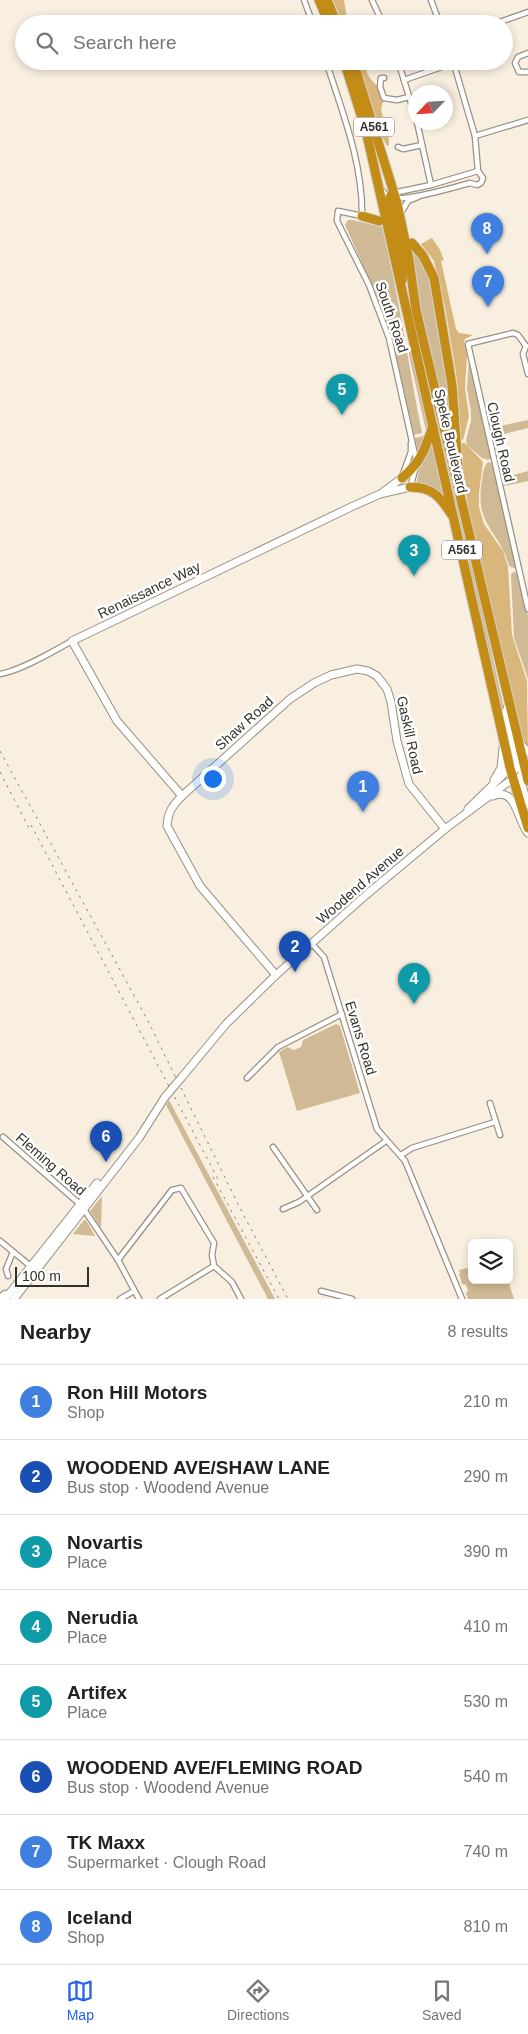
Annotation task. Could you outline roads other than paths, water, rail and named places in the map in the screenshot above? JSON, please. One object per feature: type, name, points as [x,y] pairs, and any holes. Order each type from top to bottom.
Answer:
[{"type":"highway","points":[[319,0],[325,15]]},
{"type":"highway","points":[[327,0],[333,15]]},
{"type":"highway","name":"Speke Boulevard","points":[[347,70],[366,131],[504,738],[519,765],[523,777],[528,828]]},
{"type":"highway","name":"Speke Boulevard","points":[[356,70],[400,218],[409,260],[416,310],[509,704],[517,739],[519,765],[523,777]]},
{"type":"highway","name":"A561","points":[[393,196],[403,270],[402,293]]},
{"type":"highway","points":[[362,216],[379,221]]},
{"type":"highway","points":[[412,243],[423,256],[434,278],[452,385],[458,488]]},
{"type":"highway","points":[[402,478],[417,464],[424,453],[433,425]]},
{"type":"highway","points":[[410,486],[431,490],[443,501],[455,519]]},
{"type":"street","points":[[304,0],[310,15]]},
{"type":"street","points":[[372,0],[379,15]]},
{"type":"street","points":[[431,0],[436,15]]},
{"type":"street","points":[[513,17],[528,12]]},
{"type":"street","points":[[528,53],[518,57],[515,63],[519,72],[528,72]]},
{"type":"street","points":[[329,70],[350,134],[362,192],[362,216]]},
{"type":"street","points":[[401,70],[408,94]]},
{"type":"street","points":[[404,80],[431,70]]},
{"type":"street","points":[[400,218],[404,205],[408,200],[470,183],[474,185],[481,183],[483,176],[478,171],[475,136],[455,70]]},
{"type":"street","points":[[384,78],[381,78],[380,83],[384,98],[397,100],[408,97]]},
{"type":"street","points":[[475,136],[528,120]]},
{"type":"street","points":[[419,130],[431,185]]},
{"type":"street","points":[[398,147],[403,149],[422,145]]},
{"type":"street","points":[[393,196],[478,171]]},
{"type":"street","points":[[469,175],[470,183]]},
{"type":"street","points":[[377,185],[393,196],[424,195]]},
{"type":"street","name":"South Road","points":[[362,216],[338,211],[339,226],[369,285],[389,338],[417,464]]},
{"type":"street","name":"Clough Road","points":[[527,346],[518,335],[513,333],[468,344],[528,609]]},
{"type":"street","points":[[527,346],[523,354],[528,374]]},
{"type":"street","name":"South Road","points":[[402,478],[411,452],[410,437]]},
{"type":"street","points":[[410,486],[417,464]]},
{"type":"street","points":[[380,494],[402,478]]},
{"type":"street","name":"Renaissance Way","points":[[72,641],[380,494],[410,486]]},
{"type":"street","points":[[0,674],[28,664],[72,641],[117,721],[182,796]]},
{"type":"street","name":"Shaw Road","points":[[276,975],[200,886],[167,826],[170,807],[290,699],[314,683],[331,676],[348,671],[368,671]]},
{"type":"street","name":"Gaskill Road","points":[[368,671],[377,676],[387,689],[392,702],[397,741],[409,784],[445,829]]},
{"type":"street","name":"A561","points":[[509,704],[506,712],[519,765]]},
{"type":"street","points":[[484,797],[501,768],[504,738]]},
{"type":"street","points":[[517,739],[528,752]]},
{"type":"street","name":"Woodend Avenue","points":[[0,1297],[5,1293],[10,1298],[135,1136],[144,1128],[165,1097],[226,1024],[276,975],[519,765]]},
{"type":"street","name":"A561","points":[[523,777],[521,782],[528,805]]},
{"type":"street","name":"Woodend Avenue","points":[[484,797],[523,777]]},
{"type":"street","points":[[484,797],[498,793],[508,795],[513,801],[521,825],[528,833]]},
{"type":"street","name":"Evans Road","points":[[312,944],[324,957],[377,1129],[386,1141],[401,1155],[436,1233],[462,1299]]},
{"type":"street","points":[[247,1078],[278,1047],[342,1014]]},
{"type":"street","points":[[490,1103],[500,1135]]},
{"type":"street","points":[[401,1155],[412,1148],[495,1122]]},
{"type":"street","name":"Fleming Road","points":[[3,1137],[82,1207],[118,1260],[140,1299]]},
{"type":"street","points":[[283,1209],[307,1196],[386,1141]]},
{"type":"street","points":[[273,1147],[317,1210]]},
{"type":"street","points":[[118,1260],[172,1190],[182,1188],[214,1243],[212,1255],[214,1266],[232,1282],[241,1299]]},
{"type":"street","points":[[0,1241],[34,1268]]},
{"type":"street","points":[[8,1276],[6,1269],[13,1252]]},
{"type":"street","points":[[160,1299],[214,1266]]},
{"type":"street","points":[[120,1299],[134,1291]]},
{"type":"street","points":[[321,1291],[352,1299]]},
{"type":"railway","points":[[0,751],[148,1021],[241,1210],[288,1299]]},
{"type":"railway","points":[[0,772],[31,832]]},
{"type":"railway","points":[[31,825],[219,1181]]},
{"type":"railway","points":[[213,1177],[279,1299]]},
{"type":"place","name":"Iceland","points":[[487,254]]},
{"type":"place","name":"TK Maxx","points":[[488,307]]},
{"type":"place","name":"Artifex","points":[[342,415]]},
{"type":"place","name":"Novartis","points":[[414,576]]},
{"type":"place","name":"Ron Hill Motors","points":[[363,812]]},
{"type":"place","name":"WOODEND AVE/SHAW LANE","points":[[295,972]]},
{"type":"place","name":"Nerudia","points":[[414,1004]]},
{"type":"place","name":"WOODEND AVE/FLEMING ROAD","points":[[106,1162]]}]
